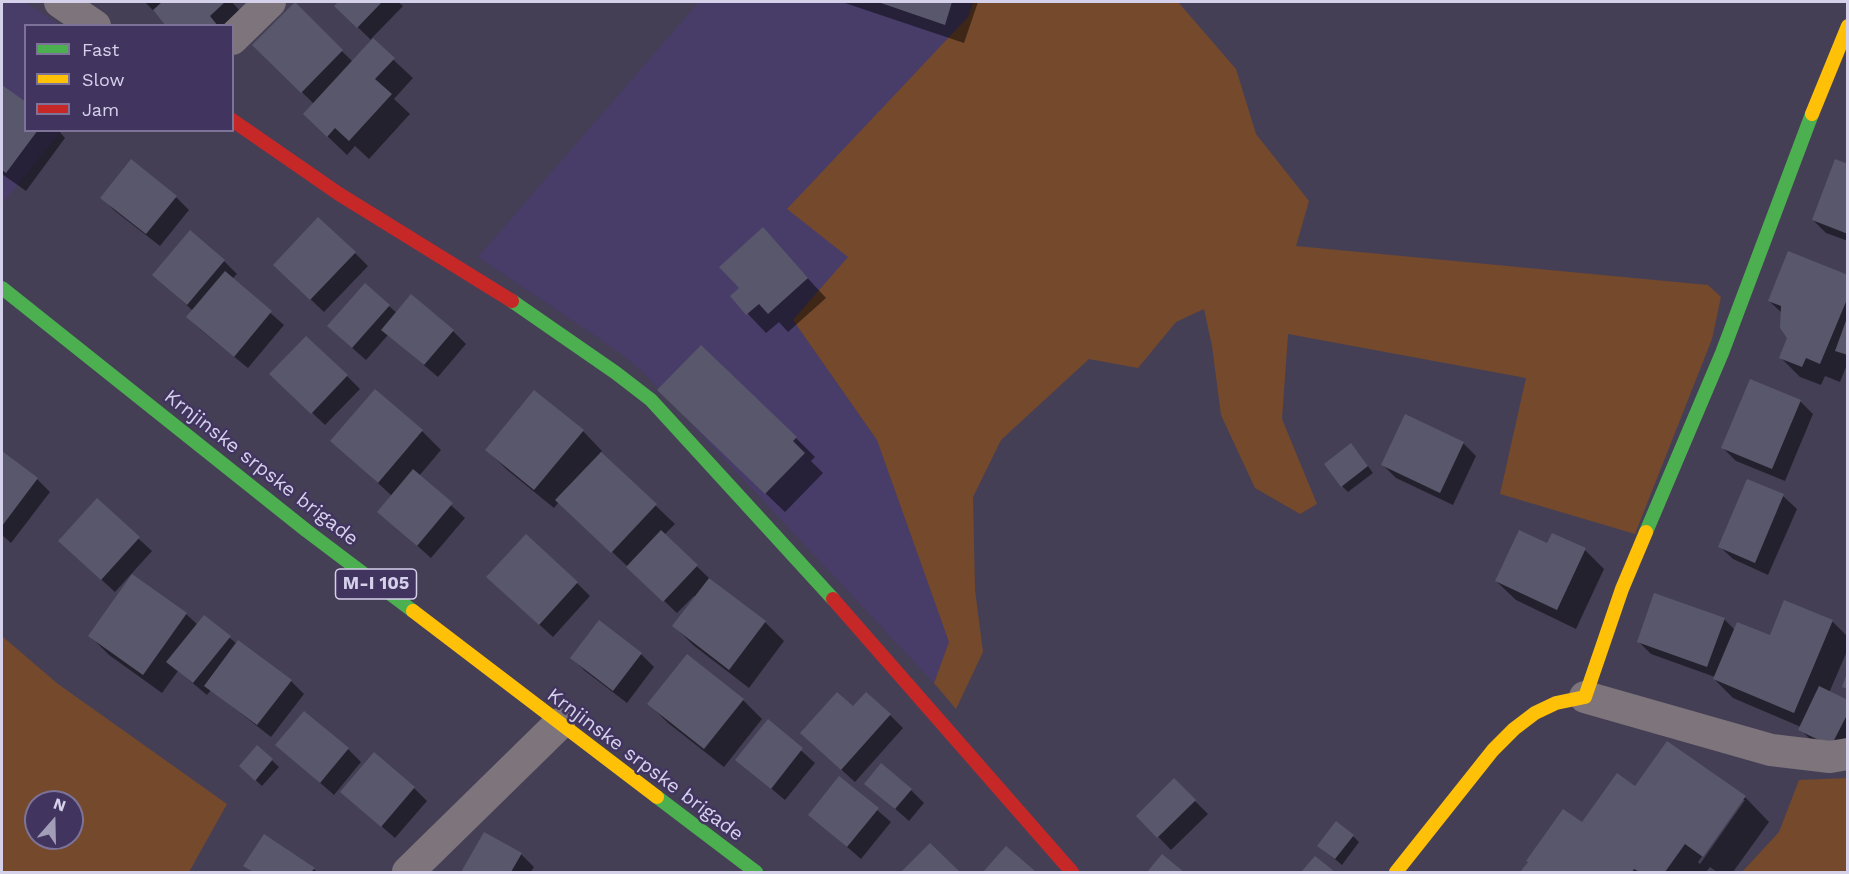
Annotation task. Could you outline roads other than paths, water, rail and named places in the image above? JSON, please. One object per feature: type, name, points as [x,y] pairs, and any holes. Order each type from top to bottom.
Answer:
[{"type":"street","points":[[60,2],[92,24]]},
{"type":"street","points":[[234,37],[270,2]]},
{"type":"street","points":[[1585,697],[1622,590],[1722,353],[1803,136],[1848,26]]},
{"type":"street","points":[[234,121],[339,194],[491,286],[651,400],[796,557],[1072,873]]},
{"type":"street","name":"Krnjinske srpske brigade","points":[[2,288],[307,531],[756,873]]},
{"type":"street","points":[[1396,873],[1493,750],[1534,713],[1556,703],[1585,697],[1771,750],[1830,757],[1848,753]]},
{"type":"street","points":[[408,873],[559,724]]}]
